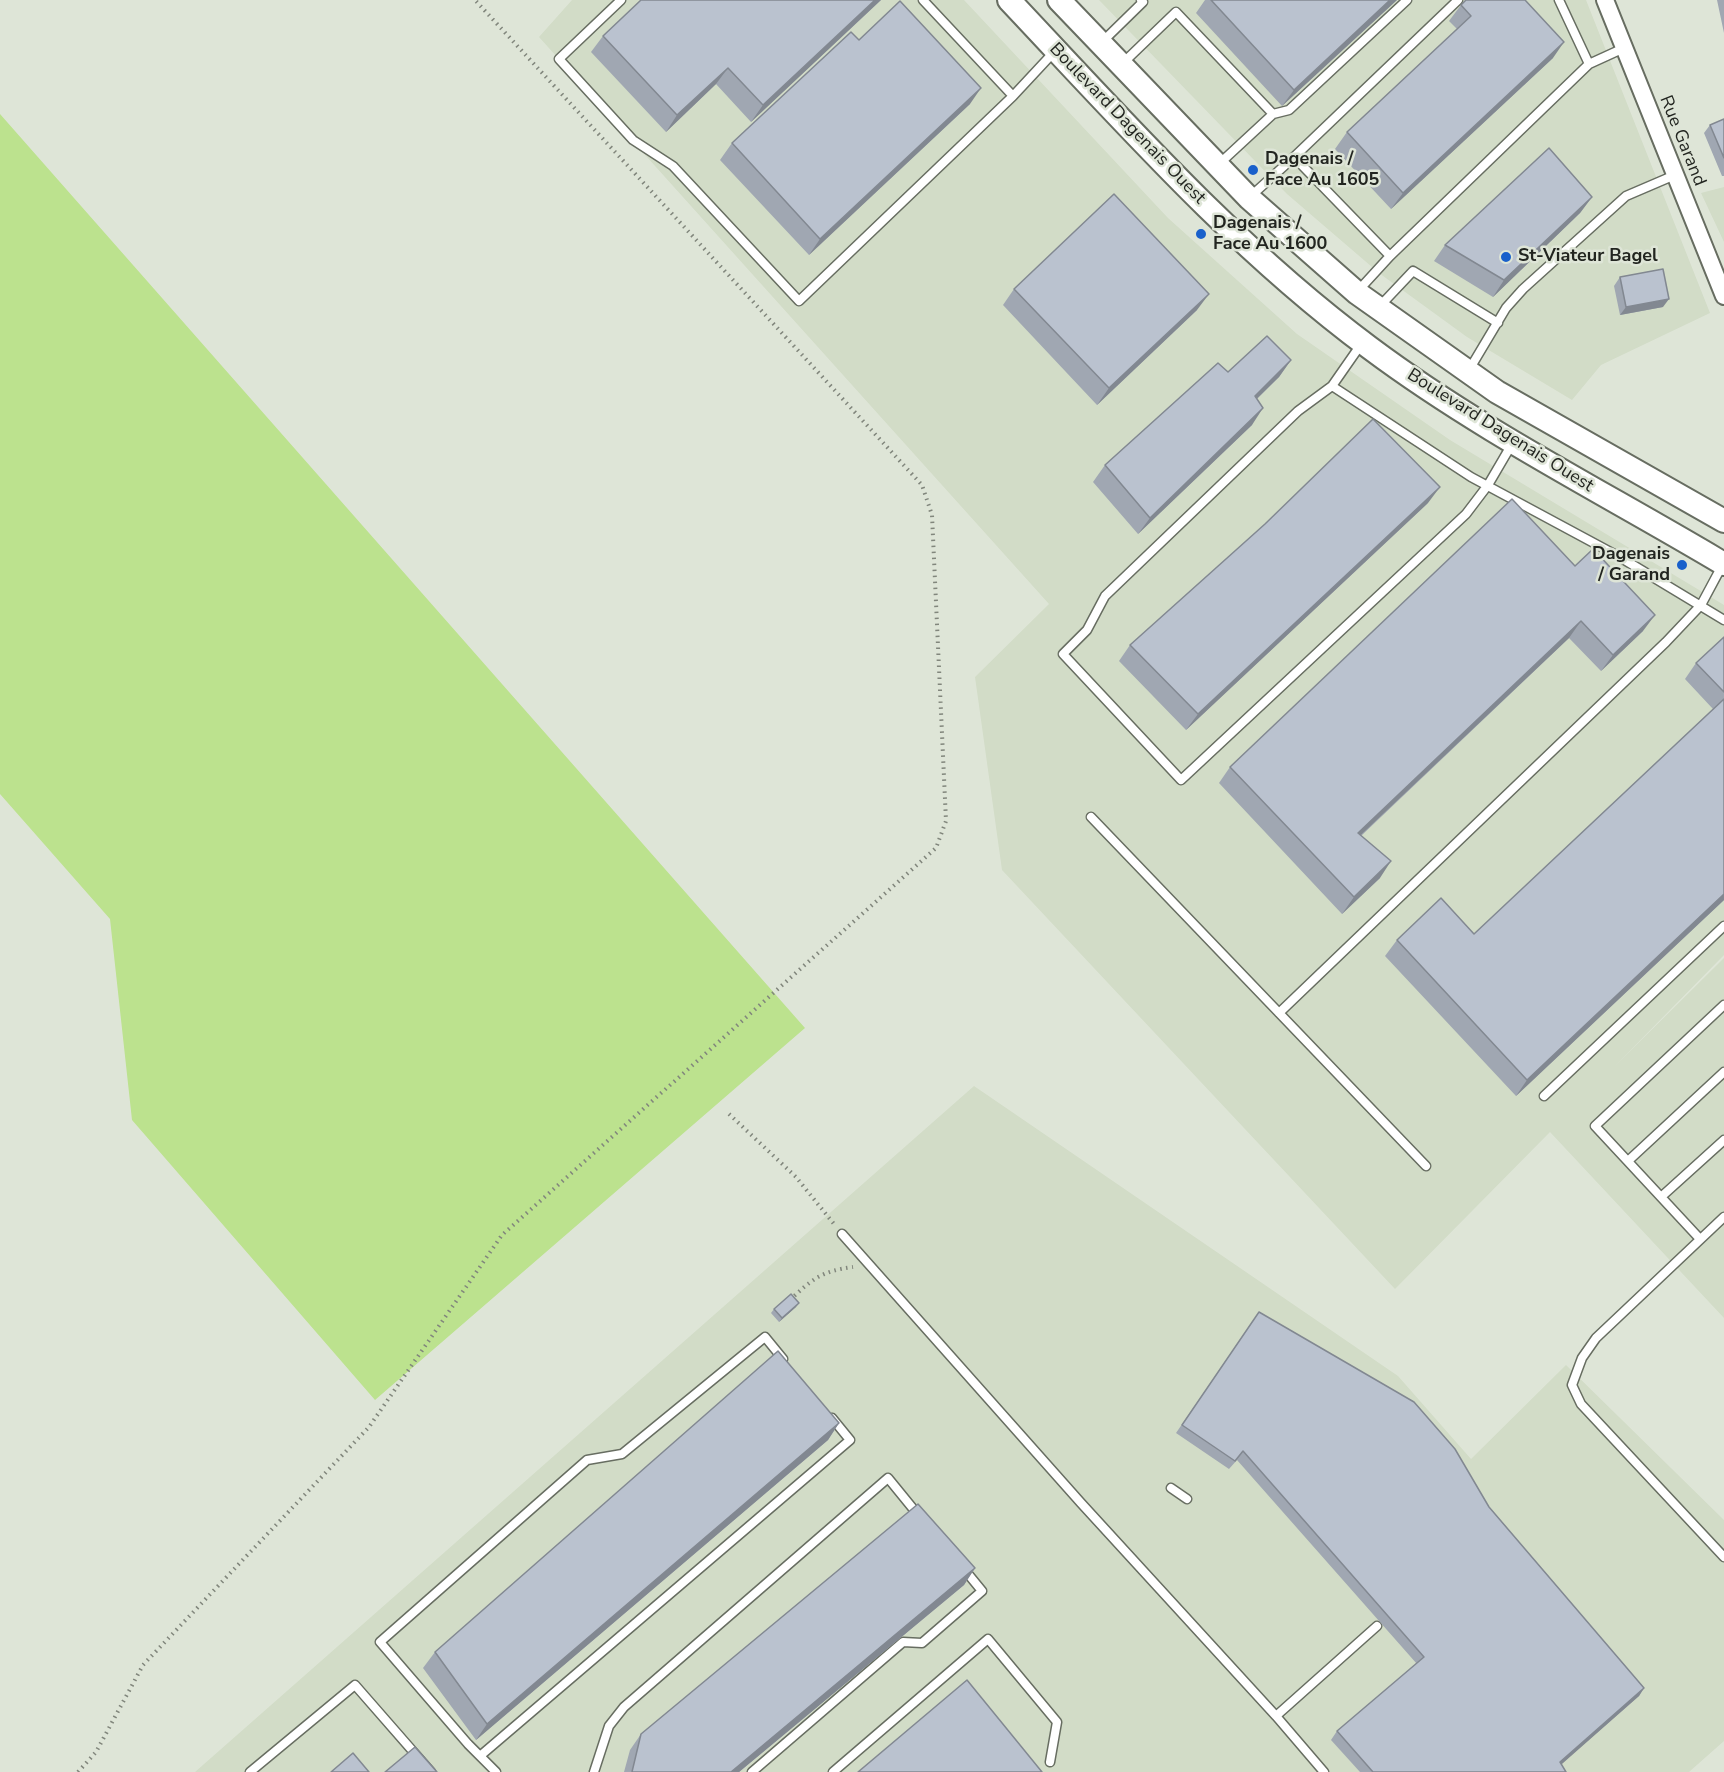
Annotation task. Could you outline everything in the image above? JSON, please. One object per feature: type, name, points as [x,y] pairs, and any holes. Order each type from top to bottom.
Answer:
[{"type":"main road","name":"Boulevard Dagenais Ouest","points":[[1009,0],[1236,236],[1363,343],[1420,385],[1512,443],[1724,563]]},
{"type":"main road","name":"Boulevard Dagenais Ouest","points":[[1059,0],[1249,198],[1357,293],[1467,372],[1724,521]]},
{"type":"street","name":"Rue Garand","points":[[1605,0],[1724,296]]},
{"type":"lane","points":[[621,0],[559,59],[633,140],[673,166],[799,301],[1013,96],[1056,50]]},
{"type":"lane","points":[[923,0],[1013,96]]},
{"type":"lane","points":[[1217,166],[1273,114],[1289,110],[1407,0]]},
{"type":"lane","points":[[1249,198],[1458,0]]},
{"type":"lane","points":[[1559,0],[1589,64]]},
{"type":"lane","points":[[1101,44],[1143,1]]},
{"type":"lane","points":[[1121,65],[1176,12],[1273,114]]},
{"type":"lane","points":[[1357,293],[1390,256],[1589,64],[1624,48]]},
{"type":"lane","points":[[1294,157],[1390,256]]},
{"type":"lane","points":[[1467,372],[1506,308],[1523,289],[1626,196],[1675,175]]},
{"type":"lane","points":[[1377,308],[1413,271],[1498,323]]},
{"type":"lane","points":[[1363,343],[1332,386],[1298,411],[1105,596],[1087,630],[1063,654],[1181,780],[1466,514],[1488,486],[1512,443]]},
{"type":"lane","points":[[1332,386],[1471,477],[1724,620]]},
{"type":"lane","points":[[1279,1013],[1666,642],[1701,605],[1724,563]]},
{"type":"lane","points":[[1091,817],[1426,1166]]},
{"type":"lane","points":[[1544,1096],[1724,926]]},
{"type":"lane","points":[[1701,1239],[1595,1126],[1724,1005]]},
{"type":"lane","points":[[1628,1161],[1724,1072]]},
{"type":"lane","points":[[1661,1197],[1724,1140]]},
{"type":"lane","points":[[1724,1217],[1596,1338],[1582,1358],[1572,1385],[1581,1404],[1724,1557]]},
{"type":"lane","points":[[842,1234],[1324,1772]]},
{"type":"lane","points":[[496,1772],[380,1642],[586,1460],[622,1454],[765,1337],[787,1363]]},
{"type":"lane","points":[[480,1756],[850,1440],[829,1414]]},
{"type":"lane","points":[[594,1772],[609,1726],[624,1707],[888,1478],[924,1522]]},
{"type":"lane","points":[[1171,1488],[1187,1499]]},
{"type":"lane","points":[[752,1772],[903,1642],[922,1643],[982,1591],[960,1565]]},
{"type":"lane","points":[[1276,1716],[1377,1626]]},
{"type":"lane","points":[[833,1772],[988,1639],[1057,1722],[1050,1762]]},
{"type":"lane","points":[[250,1772],[355,1685],[430,1772]]},
{"type":"path","points":[[78,1772],[96,1752],[143,1665],[369,1427],[502,1235],[936,848],[946,821],[932,515],[922,485],[475,0]]},
{"type":"path","points":[[729,1114],[796,1178],[842,1234]]},
{"type":"path","points":[[790,1301],[811,1280],[829,1270],[871,1265]]},
{"type":"shaded area","points":[[572,0],[964,0],[1168,218],[1297,334],[1450,440],[1724,605],[1724,955],[1615,1066],[1724,958],[1724,1318],[1550,1132],[1395,1289],[1002,870],[975,677],[1049,604],[539,37]]},
{"type":"shaded area","points":[[1099,0],[1586,0],[1710,313],[1601,365],[1572,400],[1467,337],[1379,273],[1287,194]]},
{"type":"shaded area","points":[[1724,187],[1724,242],[1701,193]]},
{"type":"shaded area","points":[[974,1086],[1398,1376],[1471,1459],[1566,1365],[1724,1520],[1724,1741],[1689,1772],[195,1772]]},
{"type":"green space","points":[[0,114],[805,1028],[375,1400],[132,1120],[110,919],[0,794]]},
{"type":"building","points":[[641,0],[875,0],[763,105],[728,68],[677,115],[603,36]]},
{"type":"building","points":[[1211,0],[1390,0],[1294,90]]},
{"type":"building","points":[[1466,0],[1525,0],[1564,42],[1403,193],[1347,132],[1471,16],[1461,5]]},
{"type":"building","points":[[900,1],[981,88],[820,239],[732,143],[851,32],[859,40]]},
{"type":"building","points":[[1724,119],[1724,158],[1710,125]]},
{"type":"building","points":[[1549,148],[1592,197],[1504,280],[1445,245]]},
{"type":"building","points":[[1114,194],[1209,294],[1109,388],[1014,289]]},
{"type":"building","points":[[1663,269],[1669,299],[1626,307],[1620,277]]},
{"type":"building","points":[[1267,336],[1291,360],[1255,396],[1263,408],[1150,518],[1105,465],[1218,363],[1228,372]]},
{"type":"building","points":[[1373,419],[1440,487],[1198,714],[1130,645],[1265,524]]},
{"type":"building","points":[[1512,499],[1575,566],[1593,549],[1655,615],[1613,655],[1581,621],[1358,833],[1391,861],[1354,897],[1230,767]]},
{"type":"building","points":[[1724,637],[1724,692],[1696,663]]},
{"type":"building","points":[[1724,699],[1724,894],[1527,1080],[1397,940],[1441,898],[1474,934]]},
{"type":"building","points":[[791,1294],[799,1303],[782,1318],[774,1309]]},
{"type":"building","points":[[1259,1312],[1414,1402],[1455,1449],[1489,1507],[1644,1688],[1560,1762],[1566,1772],[1373,1772],[1337,1731],[1424,1657],[1243,1451],[1235,1461],[1182,1425]]},
{"type":"building","points":[[778,1351],[839,1423],[487,1724],[435,1652]]},
{"type":"building","points":[[918,1504],[975,1568],[731,1772],[632,1772],[641,1734]]},
{"type":"building","points":[[967,1680],[1042,1772],[858,1772]]},
{"type":"building","points":[[415,1747],[437,1772],[385,1772]]},
{"type":"building","points":[[353,1753],[369,1772],[331,1772]]},
{"type":"place","name":"Dagenais / Face Au 1605","points":[[1253,170]]},
{"type":"place","name":"Dagenais / Face Au 1600","points":[[1201,234]]},
{"type":"place","name":"St-Viateur Bagel","points":[[1506,257]]},
{"type":"place","name":"Dagenais / Garand","points":[[1682,565]]}]
